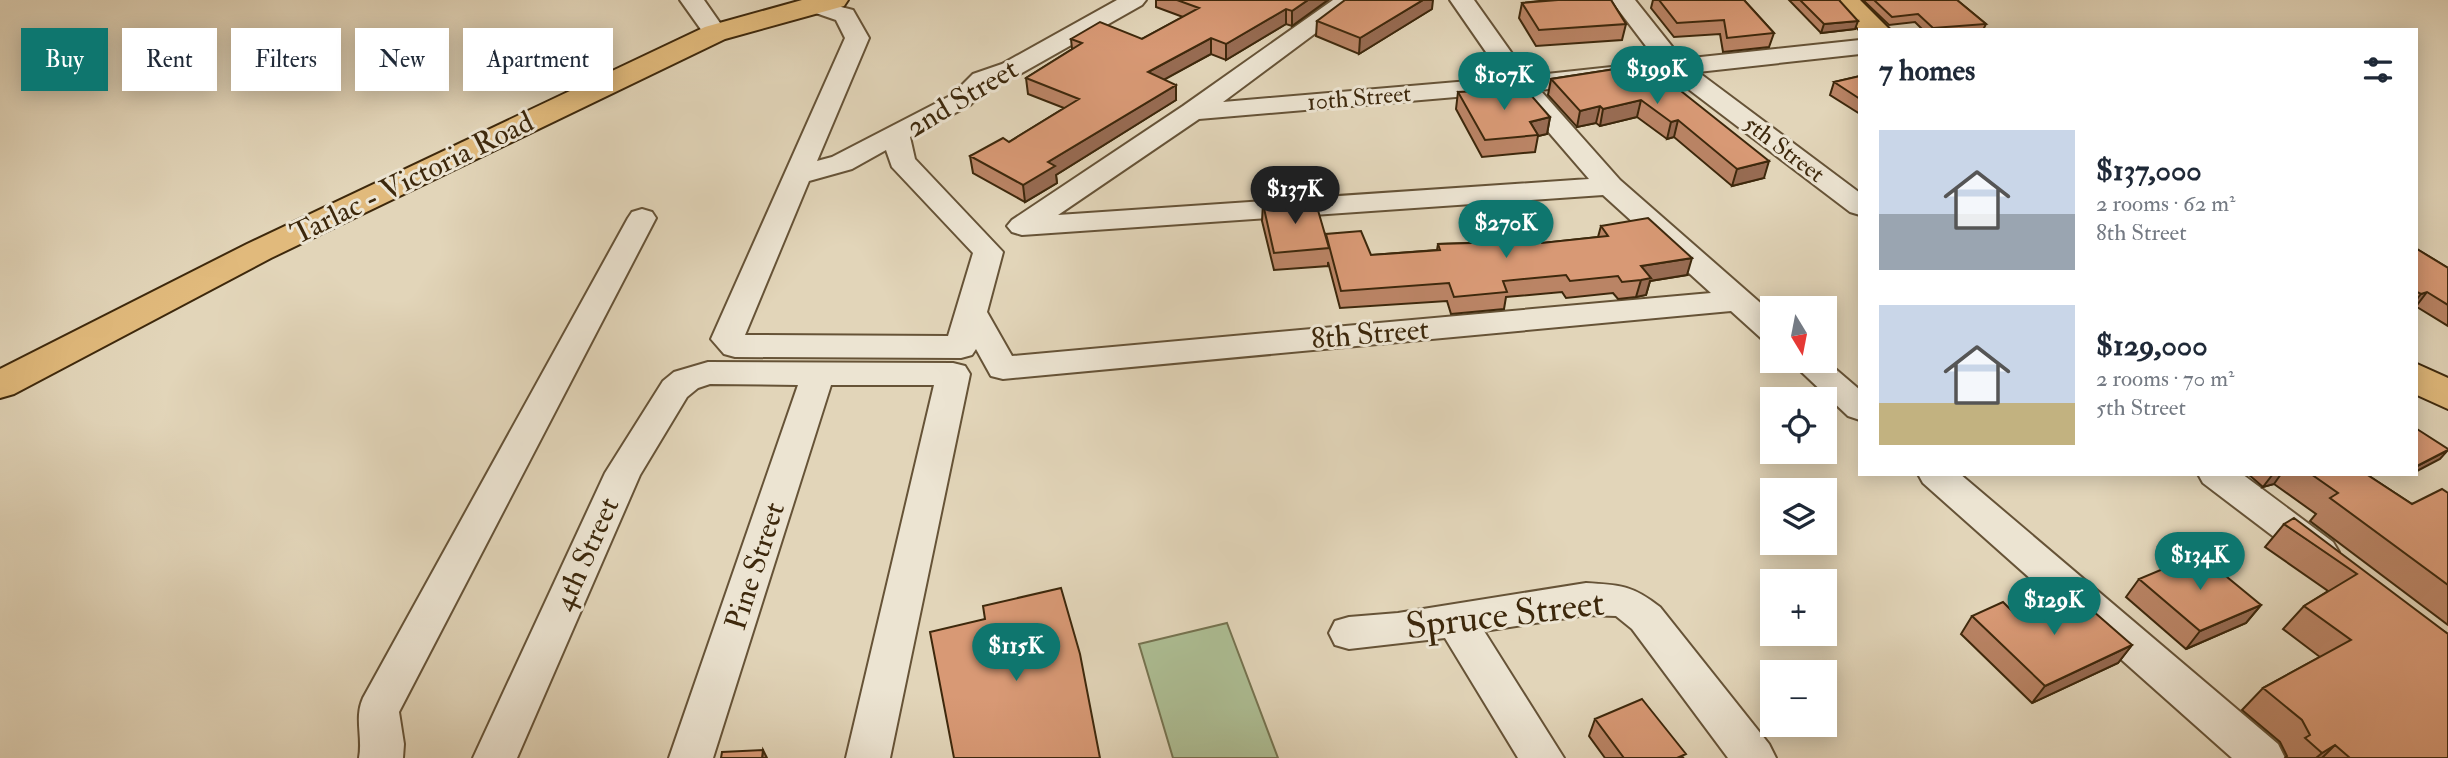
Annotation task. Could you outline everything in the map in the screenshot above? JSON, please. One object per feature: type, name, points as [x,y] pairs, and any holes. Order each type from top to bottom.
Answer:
[{"type":"main road","points":[[1844,0],[1874,28]]},
{"type":"main road","name":"Tarlac - Victoria Road","points":[[0,385],[259,251],[715,33],[762,18],[826,3]]},
{"type":"main road","points":[[2418,378],[2448,396]]},
{"type":"street","points":[[692,0],[715,33]]},
{"type":"street","name":"2nd Street","points":[[988,252],[902,161],[897,134],[961,100],[982,79],[1011,69],[1134,0]]},
{"type":"street","points":[[868,758],[957,361],[988,252],[1022,226],[1192,112],[1348,0]]},
{"type":"street","points":[[1462,0],[1521,84],[1610,186],[1760,321]]},
{"type":"street","name":"5th Street","points":[[1623,0],[1675,67],[1858,204]]},
{"type":"street","points":[[826,3],[845,15],[856,38],[727,339],[735,346],[957,361]]},
{"type":"street","name":"10th Street","points":[[1192,112],[1521,84],[1858,47]]},
{"type":"street","points":[[797,176],[842,163],[897,134]]},
{"type":"street","points":[[1022,226],[1610,186]]},
{"type":"street","points":[[381,758],[383,744],[378,711],[642,218]]},
{"type":"street","name":"8th Street","points":[[971,312],[1003,368],[1736,301]]},
{"type":"street","points":[[818,374],[957,361]]},
{"type":"street","name":"4th Street","points":[[495,758],[622,473],[675,389],[686,380],[708,373],[818,374]]},
{"type":"street","points":[[1820,373],[1858,406]]},
{"type":"street","name":"Pine Street","points":[[691,758],[818,374]]},
{"type":"street","points":[[1938,476],[2263,758]]},
{"type":"street","points":[[2219,476],[2349,574]]},
{"type":"street","name":"Spruce Street","points":[[1349,634],[1586,599],[1625,601],[1646,618],[1754,758]]},
{"type":"street","points":[[1455,620],[1542,758]]},
{"type":"green space","points":[[1227,623],[1278,758],[1173,758],[1139,644]]},
{"type":"building","points":[[1177,0],[1308,0],[1292,11],[1286,9],[1226,44],[1211,38],[1148,72],[1176,85],[1048,162],[1055,166],[1023,185],[970,156],[1003,138],[1009,142],[1079,99],[1026,78],[1082,43],[1071,39],[1100,22],[1142,39],[1199,8]]},
{"type":"building","points":[[1345,0],[1423,0],[1360,38],[1317,21]]},
{"type":"building","points":[[1611,0],[1626,24],[1539,30],[1522,3]]},
{"type":"building","points":[[1659,0],[1744,0],[1774,33],[1727,38],[1724,20],[1677,23]]},
{"type":"building","points":[[1800,0],[1839,0],[1858,21],[1824,24]]},
{"type":"building","points":[[1874,0],[1957,0],[1986,24],[1933,28],[1918,14],[1892,17]]},
{"type":"building","points":[[1647,64],[1769,161],[1737,169],[1678,120],[1671,122],[1641,100],[1603,109],[1600,106],[1580,111],[1551,79]]},
{"type":"building","points":[[1858,76],[1858,98],[1834,82]]},
{"type":"building","points":[[1522,85],[1550,117],[1530,122],[1538,135],[1485,140],[1458,92],[1502,90]]},
{"type":"building","points":[[1315,200],[1329,248],[1274,253],[1263,204]]},
{"type":"building","points":[[1648,218],[1692,258],[1641,266],[1651,278],[1641,280],[1622,282],[1618,276],[1570,281],[1566,275],[1503,281],[1507,292],[1454,297],[1449,283],[1341,291],[1326,234],[1361,231],[1371,255],[1440,250],[1438,244],[1505,242],[1502,237],[1538,234],[1542,243],[1608,236],[1601,226]]},
{"type":"building","points":[[2418,250],[2448,268],[2448,305],[2427,292],[2418,292]]},
{"type":"building","points":[[2418,430],[2448,449],[2418,465]]},
{"type":"building","points":[[2314,476],[2369,476],[2412,504],[2442,489],[2448,493],[2448,585],[2330,498],[2338,493]]},
{"type":"building","points":[[2294,518],[2448,634],[2448,758],[2350,758],[2335,745],[2322,753],[2305,738],[2310,735],[2302,720],[2263,688],[2351,640],[2304,606],[2357,574],[2284,524]]},
{"type":"building","points":[[2199,554],[2261,605],[2200,631],[2139,579]]},
{"type":"building","points":[[1061,588],[1080,654],[1100,758],[954,758],[930,632],[985,619],[983,606]]},
{"type":"building","points":[[2070,591],[2132,645],[2045,686],[1972,616],[2003,602],[2018,617]]},
{"type":"building","points":[[1642,699],[1686,754],[1677,758],[1624,758],[1595,719]]},
{"type":"building","points":[[763,750],[762,758],[721,758],[722,752]]}]
